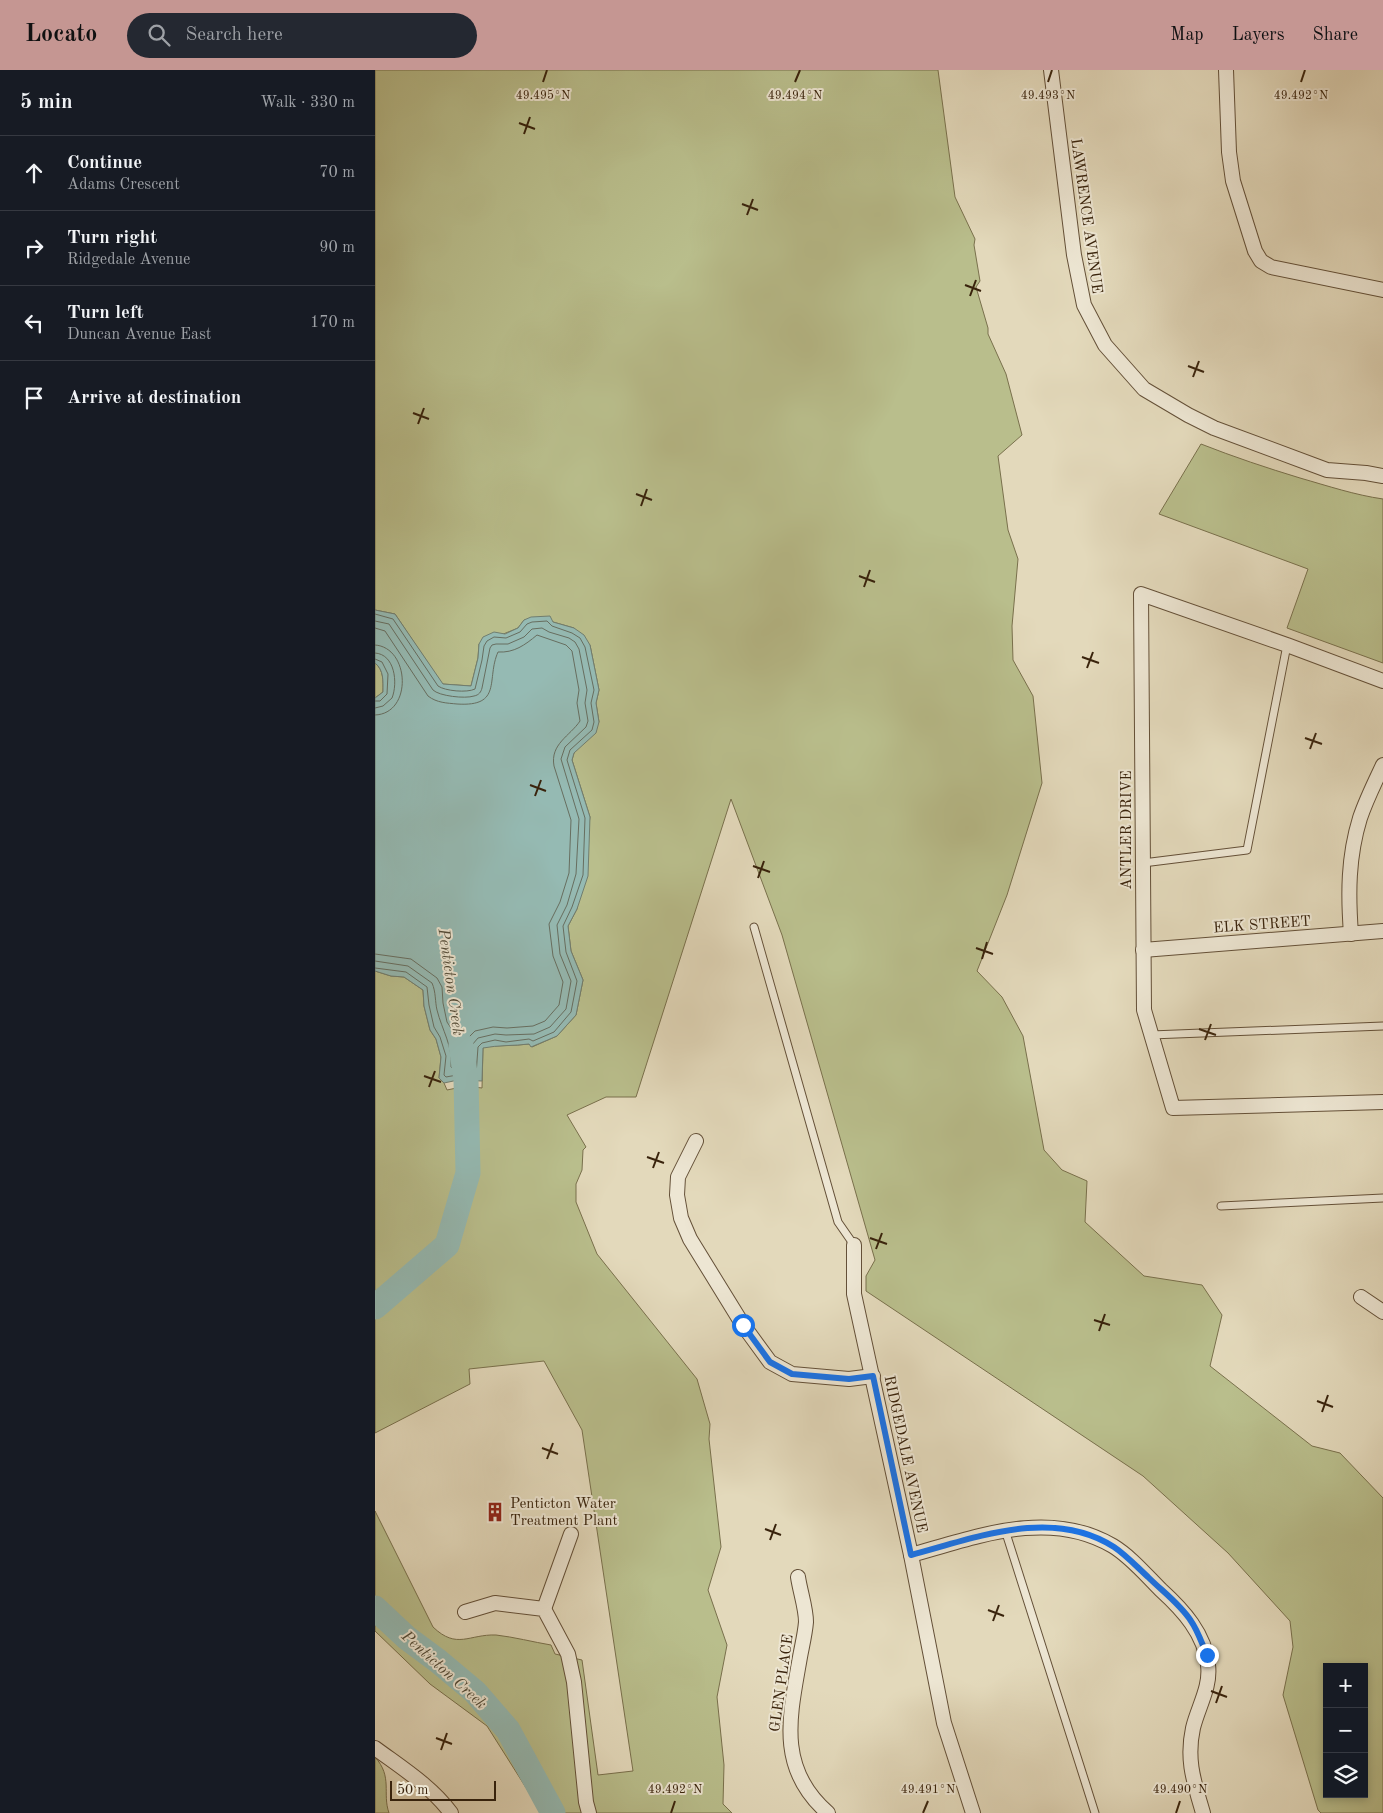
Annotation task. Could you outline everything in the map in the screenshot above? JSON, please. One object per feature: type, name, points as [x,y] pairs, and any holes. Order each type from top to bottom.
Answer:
[{"type":"street","name":"LAWRENCE AVENUE","points":[[1051,70],[1074,255],[1084,305],[1105,345],[1144,389],[1205,424],[1327,470],[1383,476]]},
{"type":"street","points":[[1226,70],[1229,152],[1233,181],[1255,251],[1261,261],[1271,267],[1383,290]]},
{"type":"street","name":"ANTLER DRIVE","points":[[1383,681],[1141,594],[1143,1010],[1173,1108],[1383,1102]]},
{"type":"street","points":[[1351,934],[1348,878],[1352,848],[1361,818],[1382,772]]},
{"type":"street","name":"ELK STREET","points":[[1143,950],[1383,931]]},
{"type":"street","points":[[696,1141],[678,1177],[677,1195],[681,1218],[694,1247],[743,1325],[770,1362],[792,1374],[849,1379],[873,1376]]},
{"type":"street","name":"RIDGEDALE AVENUE","points":[[854,1245],[854,1294],[911,1555],[944,1723],[973,1813]]},
{"type":"street","points":[[1361,1297],[1383,1312]]},
{"type":"street","points":[[911,1555],[1005,1530],[1048,1527],[1080,1531],[1113,1546],[1128,1558],[1183,1610],[1192,1622],[1207,1655],[1209,1679],[1193,1728],[1190,1751],[1191,1776],[1203,1813]]},
{"type":"street","points":[[571,1534],[544,1609],[568,1654],[574,1682],[586,1802],[589,1813]]},
{"type":"street","name":"GLEN PLACE","points":[[798,1577],[806,1622],[791,1710],[790,1747],[797,1771],[809,1792],[828,1813]]},
{"type":"street","points":[[465,1612],[495,1603],[544,1609]]},
{"type":"street","points":[[375,1748],[430,1790],[451,1813]]},
{"type":"lane","points":[[1143,863],[1247,850],[1287,645]]},
{"type":"lane","points":[[754,927],[838,1222],[854,1245]]},
{"type":"lane","points":[[1151,1035],[1383,1026]]},
{"type":"lane","points":[[1221,1206],[1383,1198]]},
{"type":"lane","points":[[1005,1530],[1095,1813]]},
{"type":"green space","points":[[375,70],[938,70],[955,197],[975,239],[974,245],[980,281],[976,287],[988,334],[1006,374],[1022,435],[998,456],[1008,530],[1018,559],[1012,626],[1013,660],[1033,696],[1042,783],[1007,895],[977,971],[1002,997],[1023,1036],[1044,1150],[1062,1170],[1087,1181],[1085,1222],[1144,1276],[1202,1285],[1222,1315],[1210,1366],[1312,1446],[1340,1453],[1383,1498],[1383,1813],[1321,1813],[1318,1810],[1283,1695],[1293,1647],[1290,1621],[1228,1553],[1143,1476],[866,1291],[866,1276],[875,1260],[782,935],[731,799],[636,1097],[606,1097],[567,1115],[586,1147],[583,1150],[582,1170],[576,1184],[576,1202],[597,1254],[697,1379],[710,1424],[709,1439],[721,1547],[708,1590],[727,1645],[717,1697],[724,1765],[723,1804],[732,1813],[542,1813],[487,1726],[430,1684],[375,1631],[375,1511],[433,1627],[441,1634],[456,1639],[487,1635],[517,1638],[551,1645],[555,1654],[582,1660],[598,1775],[633,1771],[582,1430],[544,1361],[469,1369],[470,1384],[375,1433],[375,971],[391,976],[404,977],[423,990],[424,1006],[430,1030],[436,1039],[441,1057],[439,1078],[447,1090],[466,1086],[482,1088],[483,1047],[529,1044],[532,1047],[557,1036],[576,1015],[583,980],[571,951],[568,926],[577,909],[590,817],[572,760],[574,753],[599,722],[596,703],[599,690],[590,645],[574,628],[553,622],[524,620],[518,628],[479,644],[478,658],[471,686],[442,684],[395,614],[375,610]]},
{"type":"green space","points":[[1201,444],[1300,478],[1352,493],[1383,499],[1383,663],[1287,628],[1308,569],[1159,514]]},
{"type":"green space","points":[[375,663],[381,672],[383,692],[375,698]]},
{"type":"green space","points":[[375,1757],[384,1771],[389,1813],[375,1813]]},
{"type":"water","points":[[375,610],[395,614],[443,684],[471,686],[478,658],[479,644],[483,637],[494,632],[505,634],[518,628],[524,620],[531,617],[550,616],[553,622],[574,628],[584,635],[590,645],[599,690],[596,703],[599,722],[596,733],[574,753],[572,760],[590,817],[588,876],[577,909],[568,926],[571,951],[583,980],[576,1015],[557,1036],[531,1047],[529,1044],[483,1048],[482,1081],[458,1080],[444,1083],[439,1078],[441,1057],[436,1039],[430,1030],[424,1006],[423,990],[404,977],[391,976],[375,971],[375,698],[383,692],[383,680],[381,672],[375,663]]},
{"type":"waterway","name":"Penticton Creek","points":[[375,1307],[447,1245],[468,1173],[466,1080],[461,1045]]},
{"type":"waterway","name":"Penticton Creek","points":[[375,1608],[407,1638],[475,1692],[508,1730],[553,1813]]},
{"type":"place","name":"Penticton Water Treatment Plant","points":[[495,1512]]},
{"type":"route","points":[[743,1325],[770,1362],[792,1374],[849,1379],[873,1376],[911,1555],[1005,1530],[1048,1527],[1080,1531],[1113,1546],[1183,1610],[1192,1622],[1207,1655]]}]
